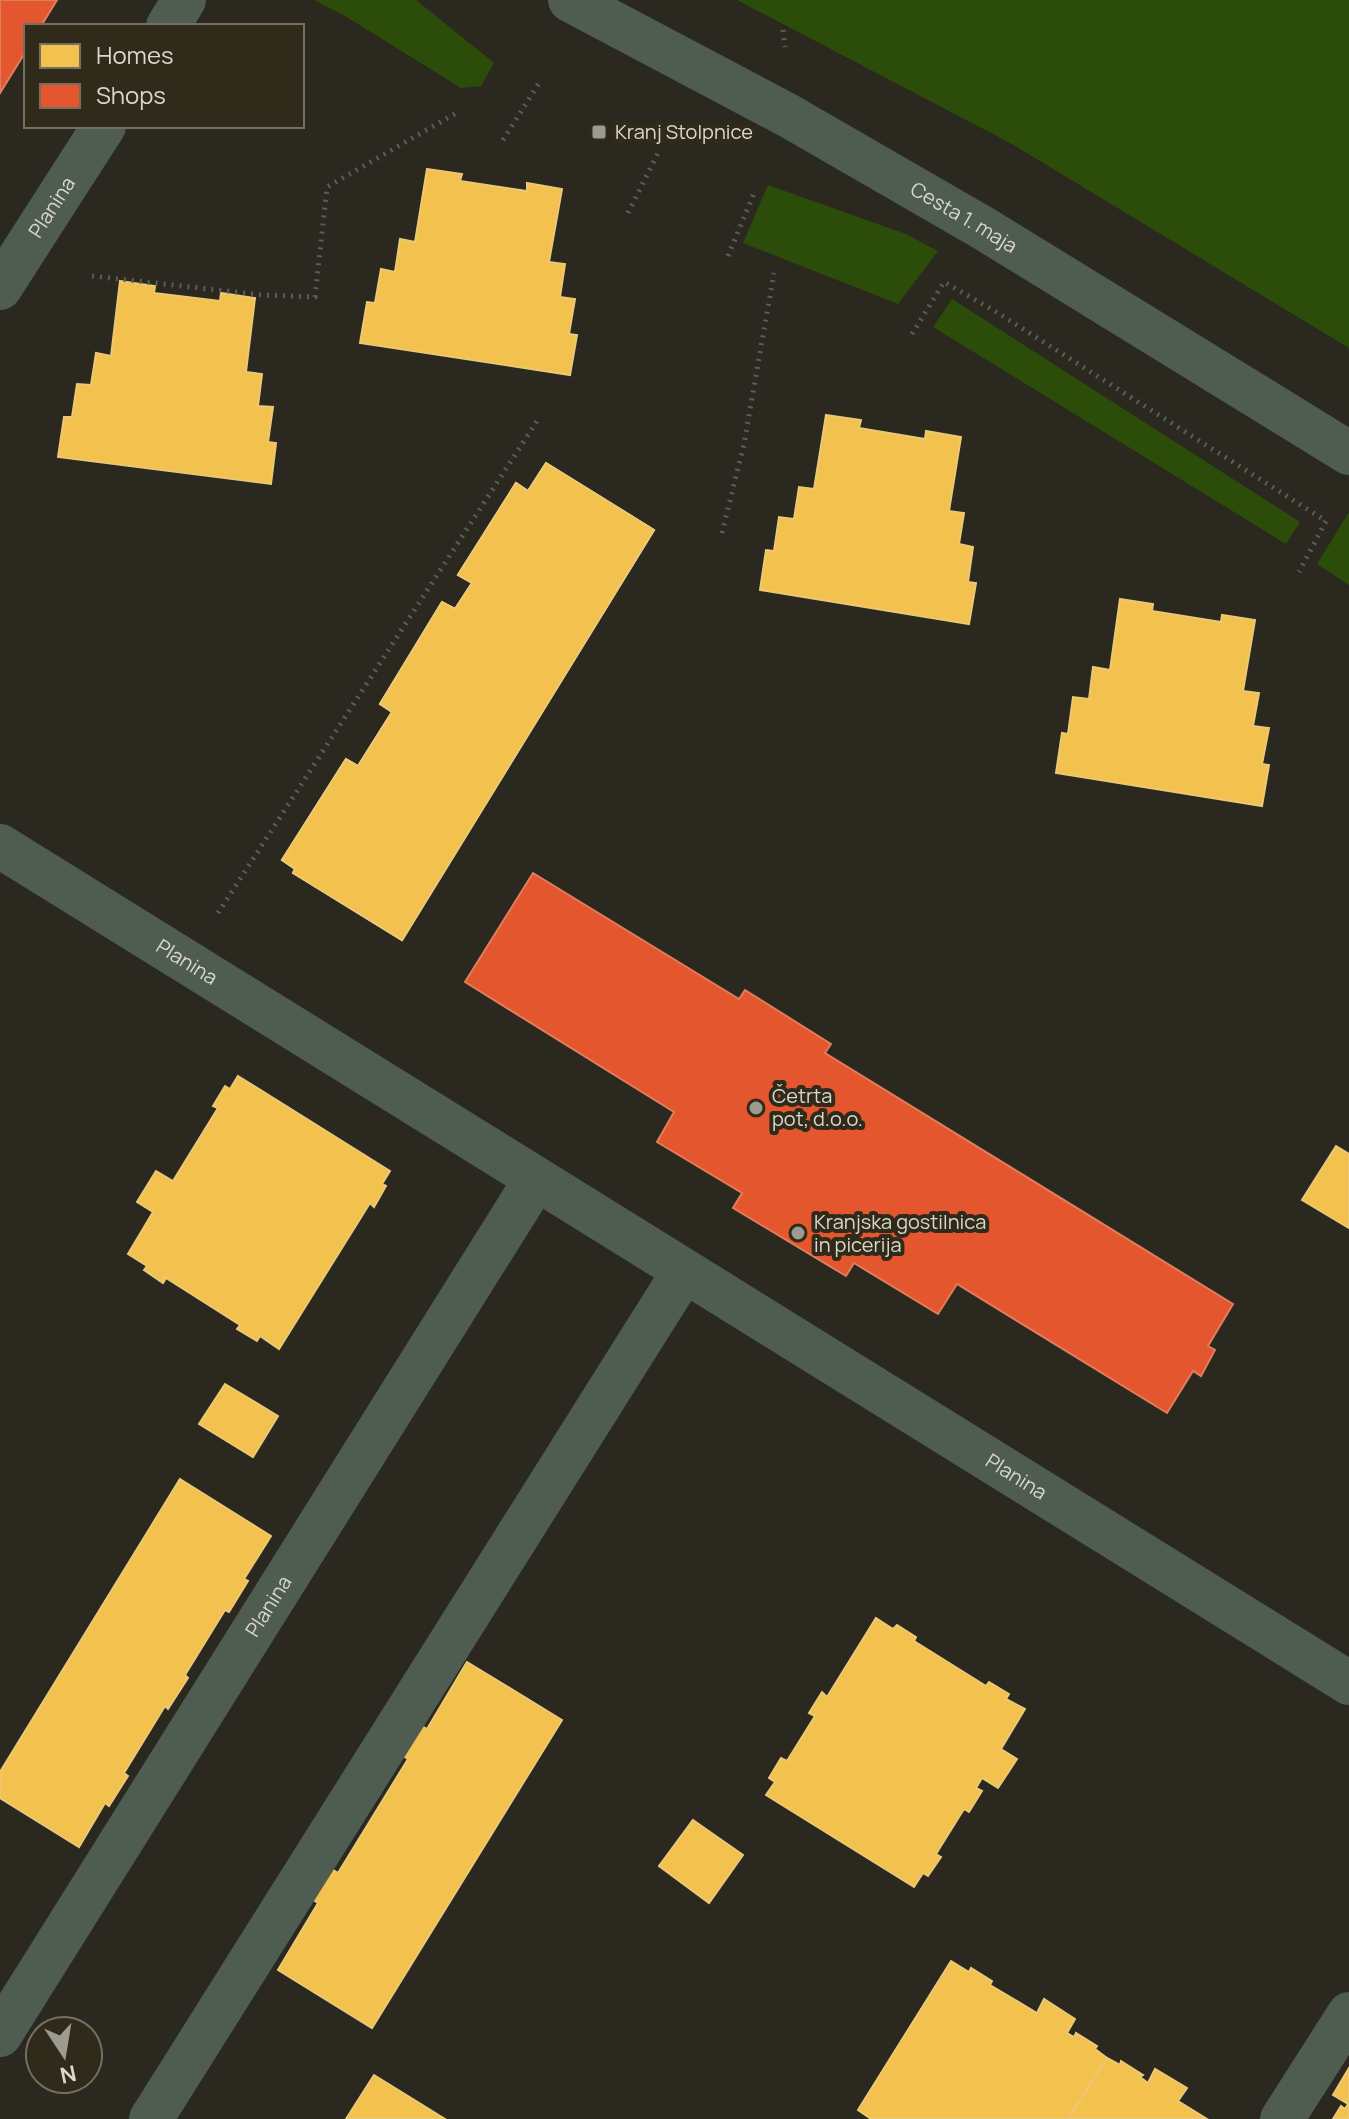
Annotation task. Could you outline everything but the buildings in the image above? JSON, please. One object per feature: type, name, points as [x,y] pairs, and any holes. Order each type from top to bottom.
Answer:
[{"type":"street","points":[[169,24],[184,0]]},
{"type":"street","name":"Cesta 1. maja","points":[[570,0],[789,116],[983,228],[1349,453]]},
{"type":"street","name":"Planina","points":[[0,288],[103,128]]},
{"type":"street","name":"Planina","points":[[0,846],[1349,1683]]},
{"type":"street","name":"Planina","points":[[0,2035],[536,1179]]},
{"type":"street","points":[[151,2119],[684,1271]]},
{"type":"street","points":[[1282,2119],[1349,2014]]},
{"type":"path","points":[[503,140],[539,83]]},
{"type":"path","points":[[92,276],[262,295],[315,297],[327,187],[458,112]]},
{"type":"path","points":[[628,213],[659,151]]},
{"type":"path","points":[[728,256],[755,191]]},
{"type":"path","points":[[722,533],[744,444],[774,273]]},
{"type":"path","points":[[912,334],[944,282],[993,310],[1326,521],[1299,572]]},
{"type":"path","points":[[187,961],[537,421]]},
{"type":"green space","points":[[314,0],[416,0],[494,63],[481,86],[461,88]]},
{"type":"green space","points":[[737,0],[1349,0],[1349,348],[1012,144]]},
{"type":"green space","points":[[768,185],[906,234],[938,251],[898,304],[743,243]]},
{"type":"green space","points":[[952,299],[1300,522],[1286,544],[933,327]]},
{"type":"green space","points":[[1349,512],[1349,585],[1317,564]]},
{"type":"place","name":"Kranj Stolpnice","points":[[599,132]]},
{"type":"place","name":"Četrta pot, d.o.o.","points":[[756,1108]]},
{"type":"place","name":"Kranjska gostilnica in picerija","points":[[798,1233]]}]
